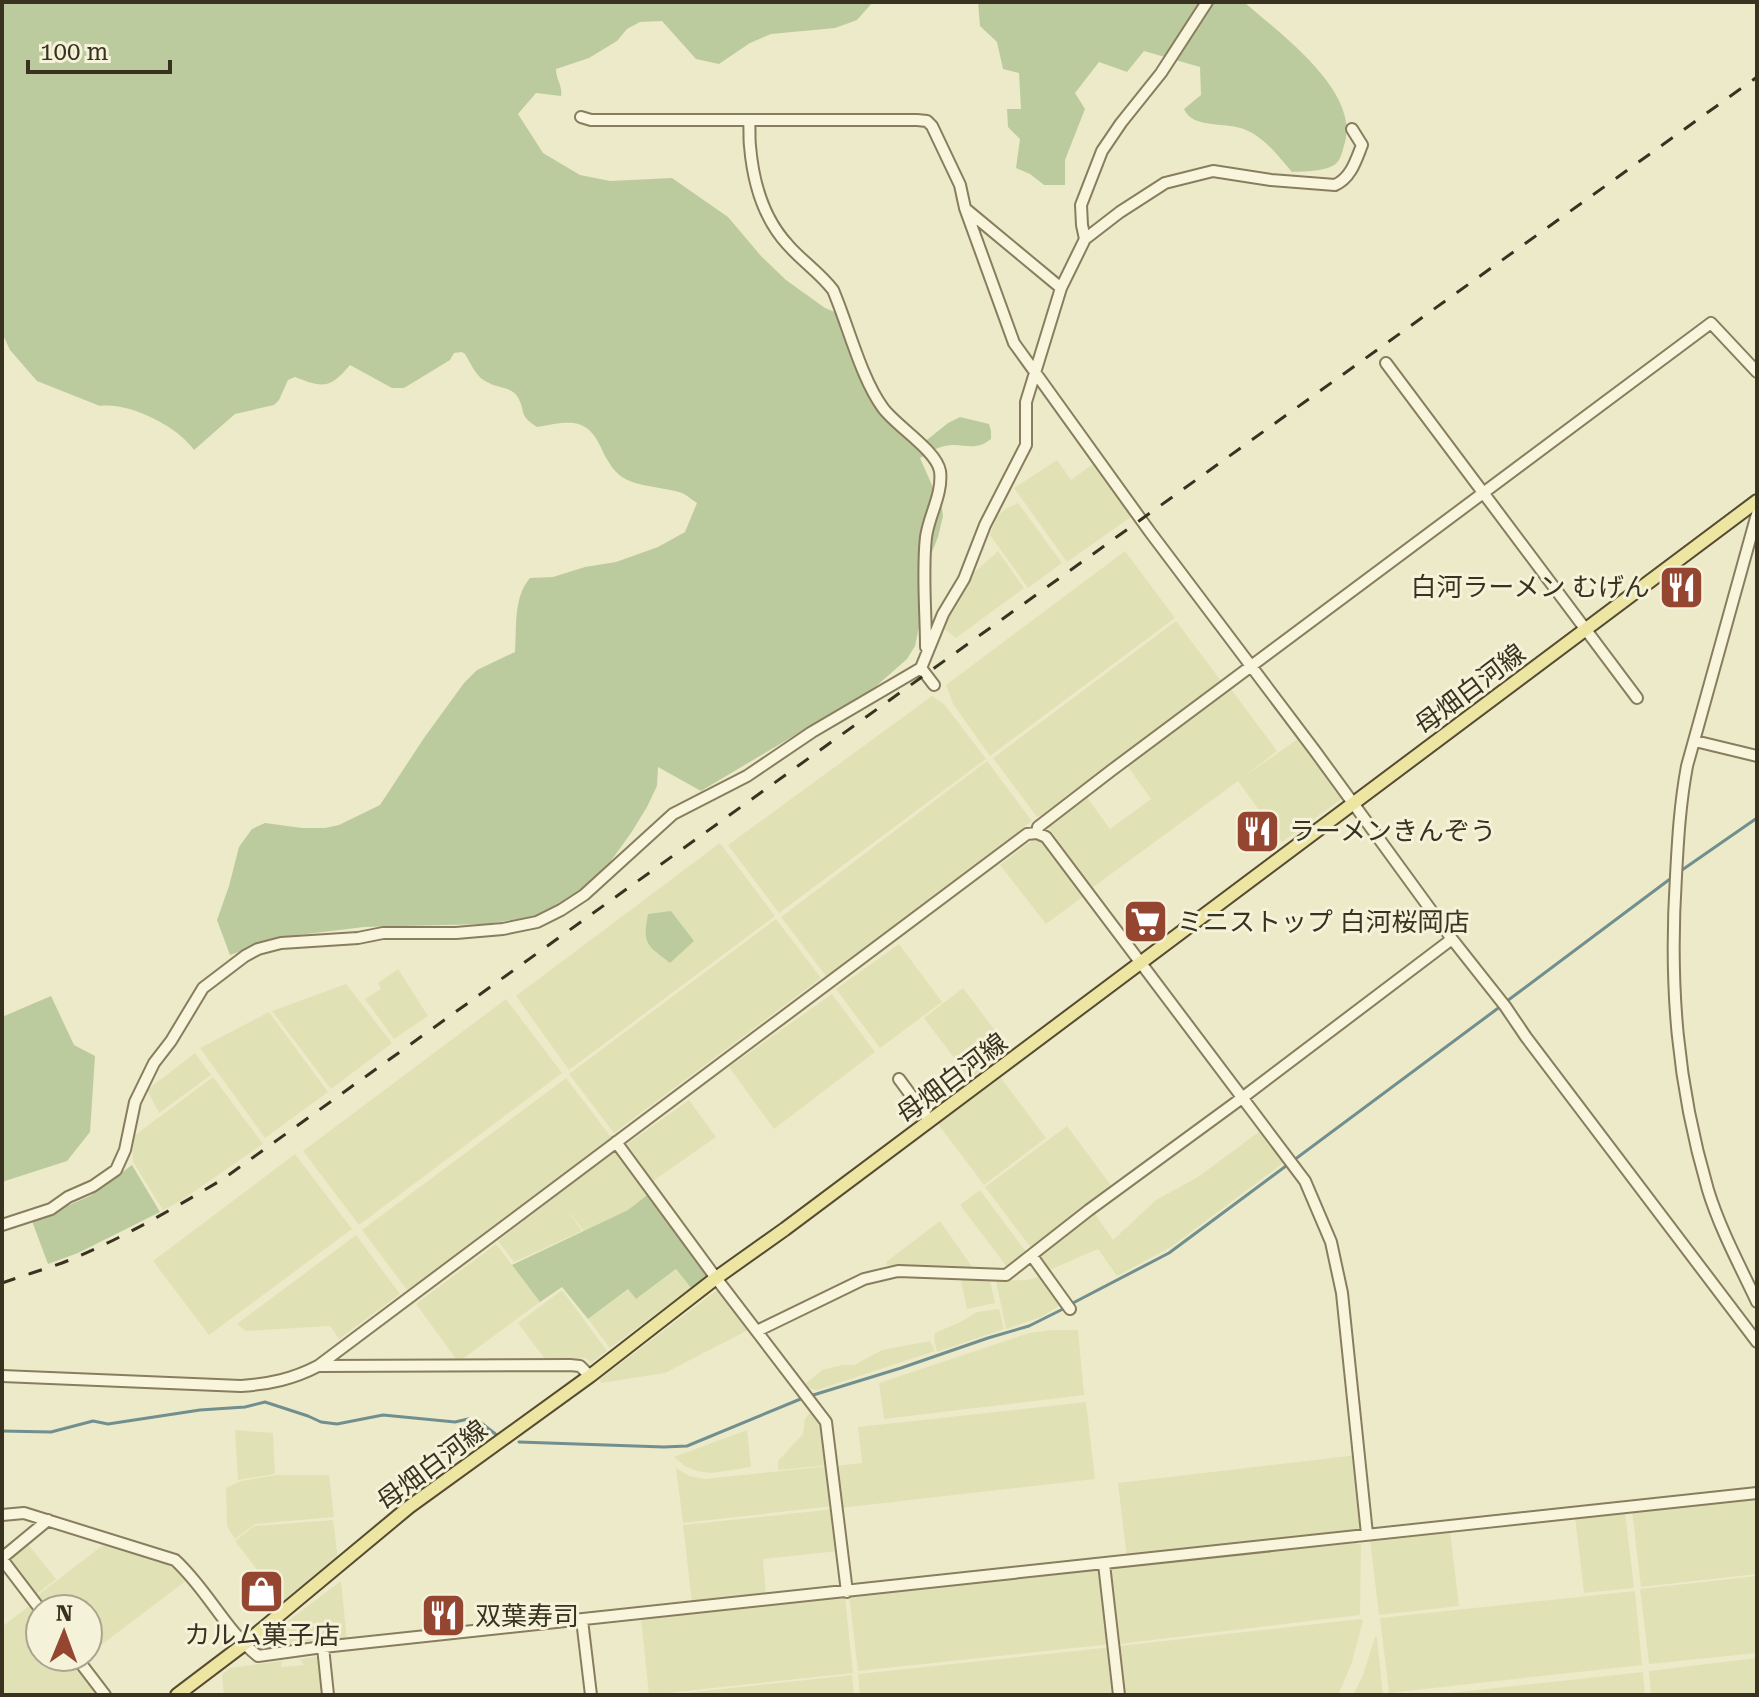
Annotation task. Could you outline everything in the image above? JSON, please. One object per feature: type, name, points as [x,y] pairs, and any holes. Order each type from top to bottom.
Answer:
[{"type":"main road","name":"母畑白河線","points":[[177,1695],[243,1645],[409,1507],[590,1376],[716,1278],[1757,501]]},
{"type":"street","points":[[1085,239],[1081,205],[1102,151],[1161,73],[1207,2]]},
{"type":"street","points":[[581,117],[591,120],[917,120],[927,121],[932,126],[960,185],[965,208],[1014,343],[1035,374],[1452,939],[1757,1342]]},
{"type":"street","points":[[749,121],[750,149],[767,219],[790,248],[833,290],[875,395],[888,414],[921,444],[940,471],[939,493],[926,538],[927,652]]},
{"type":"street","points":[[2,1225],[51,1209],[116,1170],[125,1150],[135,1102],[154,1063],[203,988],[245,956],[281,943],[358,938],[383,933],[456,933],[537,922],[584,895],[673,814],[747,776],[812,732],[921,668],[943,614],[964,579],[985,525],[1026,445],[1026,402],[1061,288],[1085,239],[1165,183],[1213,171],[1271,180],[1341,183],[1356,163],[1362,145],[1352,129]]},
{"type":"street","points":[[965,208],[1061,288]]},
{"type":"street","points":[[1037,833],[1038,827],[1711,323],[1757,372]]},
{"type":"street","points":[[1386,363],[1637,698]]},
{"type":"street","points":[[1757,514],[1687,766],[1679,814],[1672,932],[1676,1035],[1682,1076],[1709,1192],[1757,1302]]},
{"type":"street","points":[[921,668],[934,685]]},
{"type":"street","points":[[1695,741],[1757,756]]},
{"type":"street","points":[[2,1376],[241,1386],[268,1384],[318,1366],[1027,834],[1037,833],[1046,837],[1305,1181],[1331,1242],[1338,1269],[1367,1534]]},
{"type":"street","points":[[757,1331],[878,1274],[898,1271],[1006,1275],[1452,939]]},
{"type":"street","points":[[899,1079],[930,1121]]},
{"type":"street","points":[[616,1142],[826,1422],[847,1592]]},
{"type":"street","points":[[1032,1256],[1070,1309]]},
{"type":"street","points":[[318,1366],[570,1365],[580,1366],[590,1376]]},
{"type":"street","points":[[2,1515],[24,1513],[175,1560],[191,1574],[243,1645],[258,1656],[1757,1493]]},
{"type":"street","points":[[28,1593],[2,1559],[48,1520]]},
{"type":"street","points":[[1104,1564],[1119,1695]]},
{"type":"street","points":[[582,1620],[591,1695]]},
{"type":"street","points":[[323,1647],[328,1695]]},
{"type":"street","points":[[88,1673],[105,1695]]},
{"type":"green space","points":[[2,2],[873,2],[857,20],[835,28],[771,34],[750,43],[719,64],[696,59],[662,21],[640,22],[589,58],[556,69],[561,96],[536,93],[518,114],[543,153],[580,175],[610,181],[672,178],[728,217],[786,280],[825,308],[851,319],[873,381],[895,426],[917,448],[960,417],[989,424],[991,439],[985,443],[942,447],[920,458],[943,516],[918,587],[921,617],[915,646],[907,659],[874,688],[701,791],[658,767],[657,786],[647,807],[600,876],[544,915],[486,924],[364,927],[282,937],[230,955],[217,920],[239,847],[252,829],[265,823],[325,828],[339,825],[380,805],[464,683],[477,670],[515,652],[518,603],[530,578],[553,577],[616,562],[658,547],[685,532],[697,503],[682,493],[635,483],[622,477],[611,466],[591,432],[584,427],[560,423],[537,427],[525,416],[514,393],[481,378],[462,352],[454,353],[450,360],[404,388],[392,388],[350,365],[337,379],[326,384],[295,377],[288,380],[274,405],[235,414],[194,450],[176,432],[152,418],[125,408],[100,406],[37,381],[10,350],[2,333]]},
{"type":"green space","points":[[978,2],[1244,2],[1295,46],[1328,83],[1340,102],[1346,122],[1340,158],[1336,164],[1325,169],[1292,172],[1271,148],[1246,130],[1195,120],[1184,109],[1201,95],[1200,67],[1144,51],[1127,72],[1099,62],[1075,93],[1085,109],[1065,160],[1065,185],[1044,185],[1016,168],[1020,139],[1008,127],[1007,109],[1021,109],[1019,73],[1003,69],[997,42],[980,26]]},
{"type":"green space","points":[[1057,460],[1071,480],[1093,464],[1131,517],[1067,562],[1014,488]]},
{"type":"green space","points":[[1018,503],[1062,563],[1028,588],[990,535],[997,516]]},
{"type":"green space","points":[[998,551],[1024,588],[956,638],[942,627],[954,601],[969,577]]},
{"type":"green space","points":[[1125,551],[1175,618],[990,756],[953,704],[946,685]]},
{"type":"green space","points":[[1176,621],[1222,682],[1044,815],[1037,817],[993,758]]},
{"type":"green space","points":[[1231,689],[1277,751],[1245,776],[1299,738],[1343,798],[1282,842],[1238,781],[1092,888],[1046,824],[1086,796],[1110,829],[1151,799],[1126,764]]},
{"type":"green space","points":[[932,696],[945,705],[986,759],[779,913],[728,845]]},
{"type":"green space","points":[[987,761],[1032,821],[826,976],[781,917]]},
{"type":"green space","points":[[1034,839],[1042,840],[1084,896],[1046,924],[1000,865]]},
{"type":"green space","points":[[720,843],[775,916],[569,1070],[516,996]]},
{"type":"green space","points":[[671,911],[694,941],[670,963],[651,948],[646,932],[648,914]]},
{"type":"green space","points":[[776,919],[821,978],[614,1133],[569,1074]]},
{"type":"green space","points":[[899,944],[942,1002],[880,1048],[836,989]]},
{"type":"green space","points":[[398,969],[428,1016],[394,1039],[365,999],[381,989],[378,983]]},
{"type":"green space","points":[[346,984],[392,1043],[331,1089],[272,1011]]},
{"type":"green space","points":[[963,988],[1009,1049],[970,1079],[924,1018]]},
{"type":"green space","points":[[832,994],[875,1052],[774,1129],[729,1067]]},
{"type":"green space","points":[[51,996],[74,1045],[95,1056],[90,1132],[67,1161],[2,1182],[2,1017]]},
{"type":"green space","points":[[506,999],[562,1073],[359,1225],[303,1151]]},
{"type":"green space","points":[[269,1012],[328,1092],[265,1138],[200,1048]]},
{"type":"green space","points":[[195,1053],[211,1075],[159,1113],[147,1090]]},
{"type":"green space","points":[[213,1077],[263,1144],[163,1210],[133,1162],[135,1135]]},
{"type":"green space","points":[[566,1078],[611,1137],[407,1290],[362,1230]]},
{"type":"green space","points":[[1001,1078],[1046,1138],[984,1185],[938,1124]]},
{"type":"green space","points":[[689,1100],[716,1137],[653,1181],[627,1144]]},
{"type":"green space","points":[[1067,1126],[1113,1188],[1031,1248],[985,1187]]},
{"type":"green space","points":[[1260,1131],[1283,1163],[1171,1247],[1117,1276],[1098,1249],[1050,1270],[1039,1258],[1039,1253],[1093,1211],[1113,1240],[1156,1200],[1198,1177]]},
{"type":"green space","points":[[619,1148],[651,1192],[628,1210],[584,1231],[567,1209],[582,1231],[514,1262],[498,1241]]},
{"type":"green space","points":[[295,1154],[352,1229],[209,1335],[153,1261]]},
{"type":"green space","points":[[132,1165],[160,1212],[78,1253],[48,1264],[32,1221],[90,1196]]},
{"type":"green space","points":[[980,1190],[1027,1253],[1007,1267],[960,1205]]},
{"type":"green space","points":[[651,1192],[711,1274],[691,1288],[676,1269],[636,1299],[628,1289],[588,1319],[562,1287],[540,1302],[512,1265],[628,1210]]},
{"type":"green space","points":[[940,1221],[973,1268],[887,1265],[886,1262]]},
{"type":"green space","points":[[356,1235],[400,1294],[339,1339],[330,1326],[246,1331],[237,1324]]},
{"type":"green space","points":[[496,1244],[540,1302],[464,1358],[456,1359],[416,1304]]},
{"type":"green space","points":[[676,1269],[691,1288],[610,1348],[588,1319],[628,1289],[636,1299]]},
{"type":"green space","points":[[960,1276],[989,1277],[995,1303],[967,1309]]},
{"type":"green space","points":[[1042,1276],[1061,1305],[1041,1317],[1006,1329],[996,1281]]},
{"type":"green space","points":[[721,1287],[752,1328],[665,1373],[601,1383],[600,1379]]},
{"type":"green space","points":[[562,1290],[607,1351],[591,1363],[586,1358],[545,1359],[518,1323]]},
{"type":"green space","points":[[999,1309],[1004,1329],[937,1352],[935,1333],[977,1312]]},
{"type":"green space","points":[[1078,1330],[1084,1395],[884,1419],[879,1383],[1029,1333]]},
{"type":"green space","points":[[930,1341],[935,1351],[817,1390],[805,1384],[822,1370],[854,1365],[882,1350]]},
{"type":"green space","points":[[1086,1402],[1095,1479],[840,1508],[835,1466],[862,1463],[858,1427]]},
{"type":"green space","points":[[812,1410],[824,1425],[830,1465],[778,1470],[778,1461],[803,1434],[805,1419]]},
{"type":"green space","points":[[235,1430],[273,1433],[275,1474],[238,1480]]},
{"type":"green space","points":[[747,1430],[751,1467],[712,1473],[685,1466],[674,1457]]},
{"type":"green space","points":[[1357,1455],[1366,1531],[1127,1559],[1118,1483]]},
{"type":"green space","points":[[829,1466],[834,1506],[683,1523],[676,1468],[689,1476],[705,1479]]},
{"type":"green space","points":[[277,1475],[329,1475],[334,1517],[255,1524],[235,1539],[227,1526],[226,1488],[241,1481]]},
{"type":"green space","points":[[1757,1498],[1757,1574],[1641,1587],[1632,1511]]},
{"type":"green space","points":[[834,1509],[839,1551],[763,1559],[766,1595],[692,1603],[683,1525]]},
{"type":"green space","points":[[1625,1511],[1634,1588],[1584,1593],[1575,1517]]},
{"type":"green space","points":[[333,1520],[338,1559],[283,1603],[235,1541],[254,1526]]},
{"type":"green space","points":[[1450,1531],[1459,1606],[1379,1615],[1370,1540]]},
{"type":"green space","points":[[107,1542],[173,1563],[187,1580],[104,1643],[104,1593],[41,1593]]},
{"type":"green space","points":[[1353,1542],[1361,1545],[1360,1615],[1119,1644],[1110,1568]]},
{"type":"green space","points":[[27,1543],[56,1579],[36,1593],[9,1557]]},
{"type":"green space","points":[[1104,1568],[1112,1644],[858,1671],[849,1595]]},
{"type":"green space","points":[[1757,1576],[1757,1653],[1649,1664],[1640,1589]]},
{"type":"green space","points":[[341,1581],[347,1641],[261,1647],[260,1642]]},
{"type":"green space","points":[[1635,1591],[1642,1665],[1389,1693],[1380,1618]]},
{"type":"green space","points":[[845,1597],[853,1673],[649,1695],[641,1619]]},
{"type":"green space","points":[[24,1610],[24,1673],[84,1673],[97,1689],[89,1695],[6,1695],[2,1689],[2,1627]]},
{"type":"green space","points":[[1361,1619],[1351,1665],[1338,1695],[1125,1695],[1119,1646]]},
{"type":"green space","points":[[1375,1637],[1383,1695],[1353,1695],[1363,1675]]},
{"type":"green space","points":[[1112,1647],[1117,1695],[860,1695],[858,1674]]},
{"type":"green space","points":[[322,1656],[327,1695],[224,1695],[222,1674],[230,1668],[282,1661],[281,1667],[304,1665],[300,1659]]},
{"type":"green space","points":[[1757,1658],[1757,1695],[1651,1695],[1649,1671]]},
{"type":"green space","points":[[1643,1672],[1645,1695],[1431,1695]]},
{"type":"green space","points":[[852,1675],[854,1695],[666,1695]]},
{"type":"waterway","points":[[1682,870],[1757,818]]},
{"type":"waterway","points":[[1507,1001],[1670,879]]},
{"type":"waterway","points":[[1071,1304],[1169,1253],[1501,1006]]},
{"type":"waterway","points":[[810,1396],[1029,1326],[1065,1308]]},
{"type":"waterway","points":[[519,1442],[687,1446],[803,1398]]},
{"type":"waterway","points":[[2,1431],[51,1432],[93,1421],[108,1424],[265,1402],[321,1422],[337,1424],[383,1415],[455,1422],[468,1419],[480,1422],[498,1436]]},
{"type":"railway","points":[[2,1283],[62,1263],[103,1245],[223,1179],[1757,77]]},
{"type":"place","name":"白河ラーメン むげん","points":[[1681,587]]},
{"type":"place","name":"ラーメンきんぞう","points":[[1258,831]]},
{"type":"place","name":"ミニストップ 白河桜岡店","points":[[1146,922]]},
{"type":"place","name":"カルム菓子店","points":[[262,1592]]},
{"type":"place","name":"双葉寿司","points":[[444,1616]]}]
